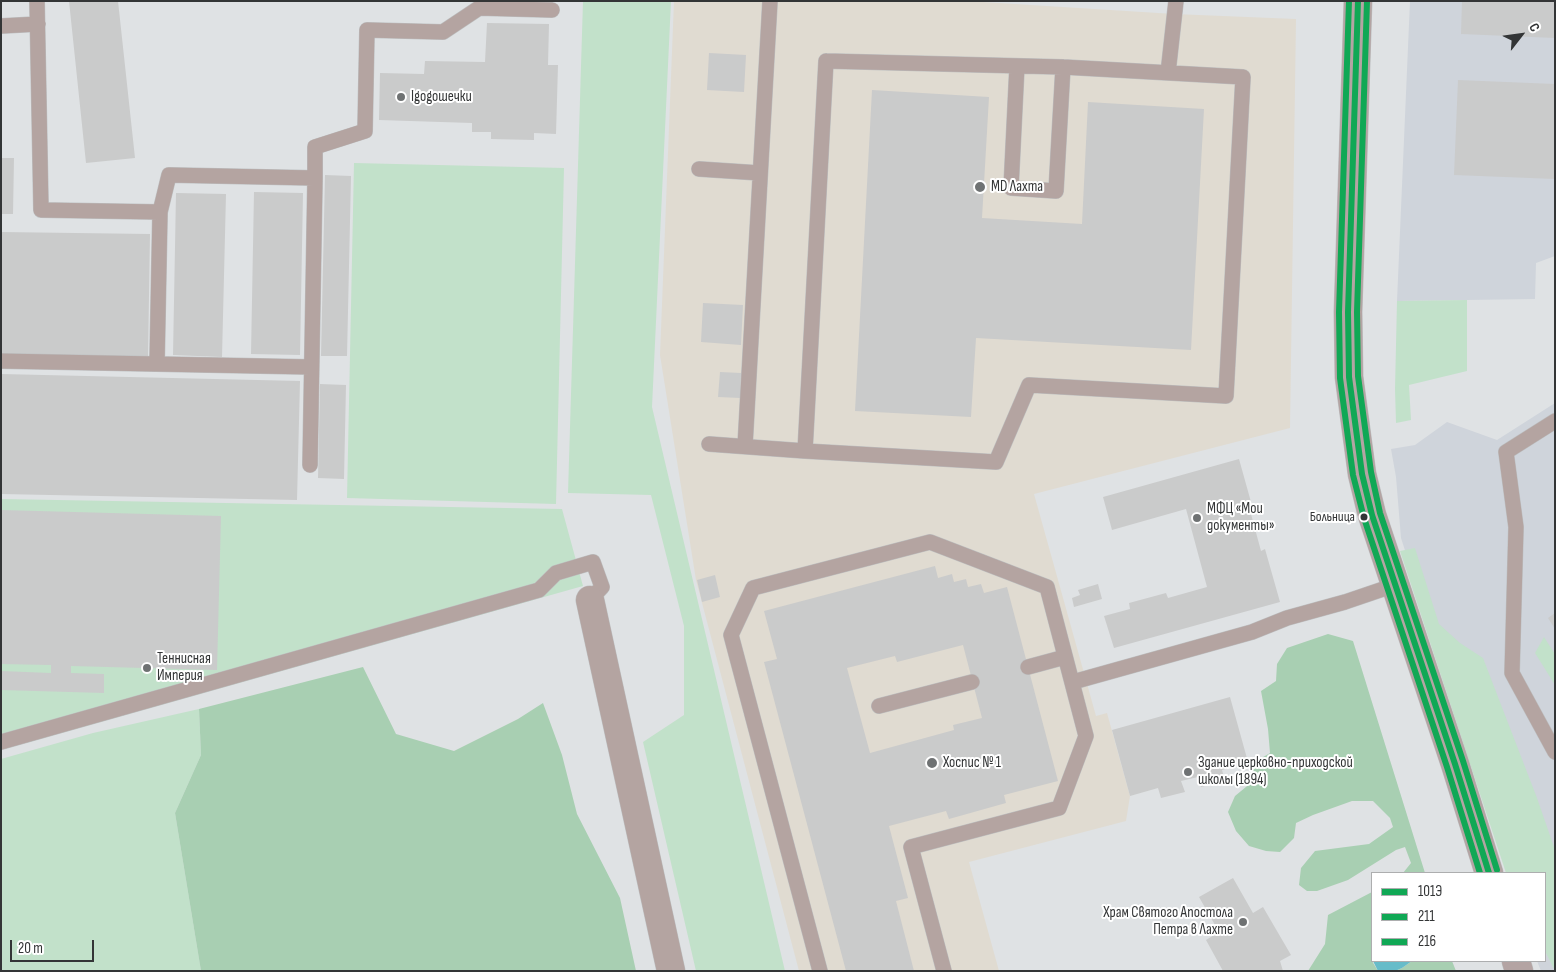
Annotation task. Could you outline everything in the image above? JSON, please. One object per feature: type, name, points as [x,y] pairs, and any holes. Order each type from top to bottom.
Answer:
[{"type":"main road","points":[[1358,1],[1348,303],[1348,377],[1362,474],[1372,515],[1455,764],[1489,872]]},
{"type":"street","points":[[590,600],[671,971]]},
{"type":"lane","points":[[37,1],[41,210],[160,212]]},
{"type":"lane","points":[[746,446],[770,1]]},
{"type":"lane","points":[[1168,73],[1176,1]]},
{"type":"lane","points":[[310,465],[315,147],[365,131],[367,30],[443,32],[479,8],[552,10]]},
{"type":"lane","points":[[1,26],[38,24]]},
{"type":"lane","points":[[709,444],[805,451],[996,462],[1029,385],[1226,396],[1244,77],[1063,67],[826,61],[805,451]]},
{"type":"lane","points":[[1017,66],[1011,188],[1056,191],[1063,67]]},
{"type":"lane","points":[[699,169],[760,173]]},
{"type":"lane","points":[[157,364],[160,212],[169,175],[315,178]]},
{"type":"lane","points":[[1,361],[311,367]]},
{"type":"lane","points":[[1555,421],[1506,452],[1516,527],[1512,673],[1555,752]]},
{"type":"lane","points":[[820,971],[731,635],[753,588],[930,542],[1047,587],[1086,736],[1059,808],[911,847],[944,971]]},
{"type":"lane","points":[[1,742],[539,590],[556,572],[593,562],[602,587],[590,600]]},
{"type":"lane","points":[[1073,682],[1252,632],[1287,618],[1345,602],[1395,585]]},
{"type":"lane","points":[[1028,667],[1065,657]]},
{"type":"lane","points":[[878,706],[972,682]]},
{"type":"shaded area","name":"MD Лахта","points":[[674,1],[967,1],[1174,14],[1296,19],[1290,428],[1034,494],[1096,716],[1107,713],[1130,796],[1126,821],[969,862],[999,971],[799,971],[696,580],[660,355]]},
{"type":"shaded area","points":[[1410,1],[1555,1],[1555,256],[1536,263],[1535,299],[1397,301]]},
{"type":"shaded area","points":[[1555,403],[1555,971],[1541,971],[1537,962],[1546,962],[1546,872],[1509,872],[1401,538],[1396,477],[1391,449],[1415,445],[1447,422],[1497,440]]},
{"type":"green space","points":[[583,1],[671,1],[652,407],[785,971],[696,971],[643,742],[684,715],[684,626],[651,495],[568,493]]},
{"type":"green space","points":[[354,163],[564,168],[556,504],[347,498]]},
{"type":"green space","points":[[1467,300],[1467,371],[1409,385],[1411,420],[1396,423],[1397,301]]},
{"type":"green space","name":"Теннисная Империя","points":[[1,499],[562,509],[583,586],[1,750]]},
{"type":"green space","points":[[1415,548],[1439,624],[1460,643],[1483,658],[1537,798],[1555,850],[1555,971],[1546,953],[1546,872],[1506,872],[1400,551]]},
{"type":"green space","points":[[1328,634],[1353,641],[1425,872],[1404,872],[1411,863],[1405,847],[1396,850],[1348,880],[1317,891],[1307,891],[1299,885],[1301,868],[1315,851],[1369,844],[1393,827],[1390,818],[1373,801],[1352,801],[1296,823],[1294,838],[1280,852],[1266,851],[1249,846],[1236,831],[1228,812],[1235,796],[1252,782],[1253,763],[1270,753],[1261,691],[1276,681],[1277,664],[1287,648]]},
{"type":"green space","points":[[1544,637],[1555,654],[1555,685],[1535,653]]},
{"type":"green space","points":[[363,667],[396,734],[454,751],[518,719],[543,703],[562,755],[577,814],[620,898],[636,971],[201,971],[175,813],[201,755],[199,709]]},
{"type":"green space","points":[[199,709],[201,755],[175,813],[201,971],[1,971],[1,759],[93,733]]},
{"type":"green space","points":[[1371,893],[1371,962],[1378,971],[1308,971],[1325,944],[1328,915]]},
{"type":"green space","points":[[1411,962],[1452,962],[1456,971],[1395,971]]},
{"type":"water","points":[[1374,962],[1411,962],[1395,971],[1378,971]]},
{"type":"building","points":[[69,1],[118,1],[135,158],[86,163]]},
{"type":"building","points":[[1462,1],[1555,1],[1555,38],[1461,34]]},
{"type":"building","points":[[487,23],[549,24],[548,65],[558,65],[556,134],[534,133],[534,140],[491,139],[491,132],[472,132],[472,123],[379,120],[380,73],[424,74],[425,61],[485,62]]},
{"type":"building","points":[[709,53],[746,55],[744,92],[707,90]]},
{"type":"building","points":[[1458,80],[1555,84],[1555,179],[1454,175]]},
{"type":"building","points":[[872,90],[989,97],[982,218],[1082,224],[1088,102],[1204,109],[1191,350],[976,338],[971,417],[855,411]]},
{"type":"building","points":[[1,158],[14,158],[13,214],[1,214]]},
{"type":"building","points":[[325,175],[351,176],[347,356],[321,356]]},
{"type":"building","points":[[254,192],[303,193],[300,355],[251,354]]},
{"type":"building","points":[[176,193],[226,194],[222,357],[173,355]]},
{"type":"building","points":[[1,232],[150,234],[148,358],[1,355]]},
{"type":"building","points":[[703,303],[743,305],[741,345],[701,342]]},
{"type":"building","points":[[720,372],[741,373],[740,398],[718,397]]},
{"type":"building","points":[[1,374],[300,381],[297,500],[1,494]]},
{"type":"building","points":[[320,384],[346,385],[344,479],[318,478]]},
{"type":"building","points":[[1239,459],[1251,502],[1248,503],[1261,551],[1265,549],[1280,602],[1114,648],[1104,616],[1130,609],[1129,603],[1166,593],[1168,598],[1207,587],[1186,509],[1112,530],[1103,497]]},
{"type":"building","points":[[1,510],[221,516],[217,670],[71,666],[71,673],[104,674],[104,693],[1,690],[1,671],[51,673],[51,665],[1,664]]},
{"type":"building","points":[[935,566],[938,578],[952,574],[954,582],[966,579],[968,587],[981,584],[984,593],[1007,587],[1058,781],[1004,795],[1006,803],[949,819],[946,811],[889,826],[908,898],[896,901],[914,971],[846,971],[764,662],[777,659],[764,611]],"holes":[[[963,645],[982,718],[953,725],[954,730],[870,753],[847,668],[895,656],[897,662]]]},
{"type":"building","points":[[715,575],[720,597],[702,602],[697,580]]},
{"type":"building","points":[[1098,584],[1102,599],[1074,607],[1072,598],[1080,595],[1078,590]]},
{"type":"building","points":[[1555,613],[1555,629],[1548,618]]},
{"type":"building","points":[[1230,697],[1248,762],[1222,770],[1225,781],[1201,787],[1198,777],[1181,781],[1185,792],[1161,798],[1158,788],[1130,796],[1112,730]]},
{"type":"building","name":"Храм Святого Апостола Петра в Лахте","points":[[1233,878],[1253,913],[1263,907],[1291,955],[1280,961],[1283,971],[1223,971],[1206,940],[1219,932],[1199,897]]},
{"type":"transit line","name":"211","points":[[1349,1],[1339,312],[1340,378],[1353,475],[1364,518],[1447,767],[1480,872]]},
{"type":"transit line","name":"101Э","points":[[1358,1],[1348,312],[1349,377],[1362,474],[1372,515],[1455,764],[1489,872]]},
{"type":"transit line","name":"216","points":[[1367,1],[1357,312],[1358,376],[1371,472],[1380,513],[1463,761],[1497,870]]},
{"type":"place","name":"Igogoшечки","points":[[401,97]]},
{"type":"place","name":"MD Лахта","points":[[980,187]]},
{"type":"place","name":"Больница","points":[[1364,517]]},
{"type":"place","name":"МФЦ «Мои документы»","points":[[1197,518]]},
{"type":"place","name":"Теннисная Империя","points":[[147,668]]},
{"type":"place","name":"Хоспис № 1","points":[[932,763]]},
{"type":"place","name":"Здание церковно-приходской школы (1894)","points":[[1188,772]]},
{"type":"place","name":"Храм Святого Апостола Петра в Лахте","points":[[1243,922]]}]
